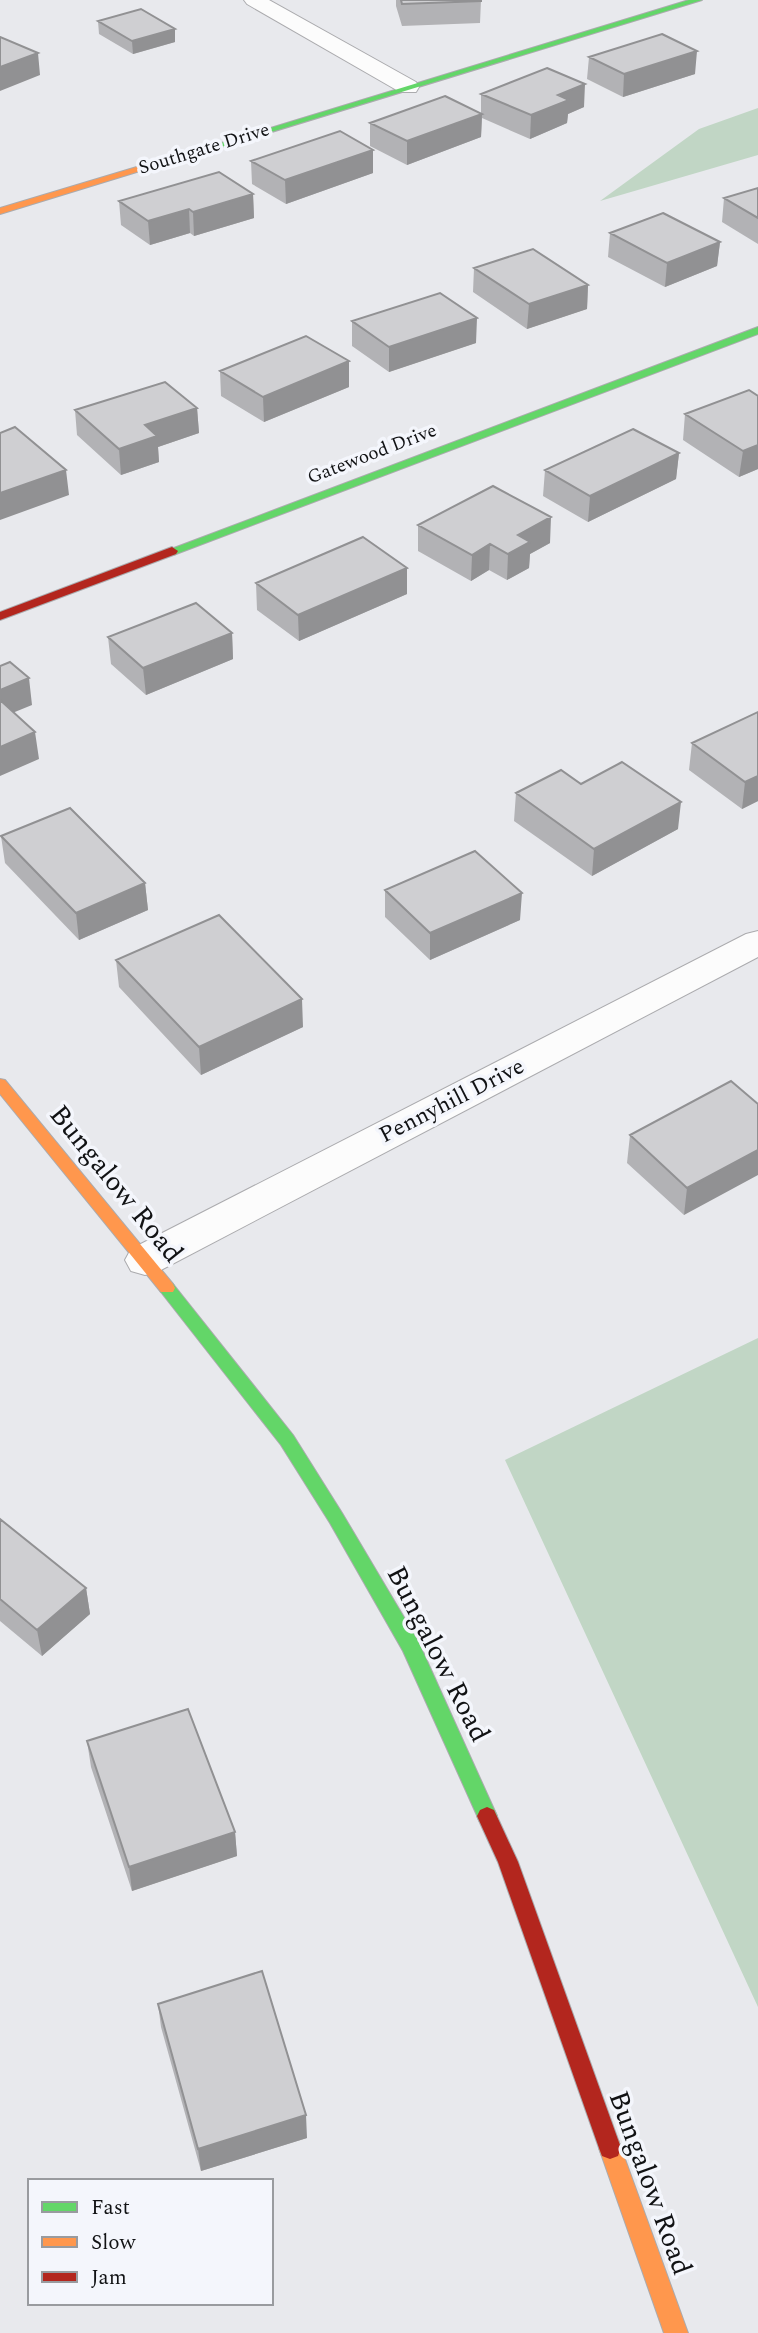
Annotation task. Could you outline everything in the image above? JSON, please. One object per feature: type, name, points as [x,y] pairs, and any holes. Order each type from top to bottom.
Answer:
[{"type":"street","points":[[254,0],[408,87]]},
{"type":"street","name":"Southgate Drive","points":[[0,211],[698,0]]},
{"type":"street","name":"Gatewood Drive","points":[[0,616],[758,330]]},
{"type":"street","name":"Pennyhill Drive","points":[[145,1261],[758,942]]},
{"type":"street","name":"Bungalow Road","points":[[0,1084],[288,1440],[411,1647],[508,1862],[676,2333]]},
{"type":"green space","points":[[758,108],[758,155],[600,201],[699,129]]},
{"type":"green space","points":[[758,1338],[758,2007],[505,1460]]},
{"type":"building","points":[[401,0],[481,0],[481,1],[402,4]]},
{"type":"building","points":[[141,9],[175,29],[132,41],[98,21]]},
{"type":"building","points":[[662,34],[697,51],[624,74],[589,57]]},
{"type":"building","points":[[0,37],[38,53],[0,67]]},
{"type":"building","points":[[547,68],[585,84],[558,95],[569,100],[531,115],[481,94]]},
{"type":"building","points":[[445,96],[482,114],[407,141],[370,123]]},
{"type":"building","points":[[340,131],[373,150],[285,180],[251,161]]},
{"type":"building","points":[[219,172],[253,194],[193,212],[189,209],[148,221],[119,201]]},
{"type":"building","points":[[758,188],[758,218],[724,198]]},
{"type":"building","points":[[663,213],[720,242],[667,263],[610,233]]},
{"type":"building","points":[[533,249],[588,285],[529,304],[474,268]]},
{"type":"building","points":[[440,293],[477,318],[389,347],[352,321]]},
{"type":"building","points":[[306,336],[349,361],[263,397],[220,371]]},
{"type":"building","points":[[165,382],[197,408],[145,425],[157,436],[119,449],[75,410]]},
{"type":"building","points":[[749,390],[758,396],[758,445],[743,451],[685,414]]},
{"type":"building","points":[[15,427],[66,470],[0,493],[0,433]]},
{"type":"building","points":[[633,429],[679,453],[590,496],[545,470]]},
{"type":"building","points":[[493,486],[551,517],[518,535],[530,542],[508,554],[490,544],[472,555],[418,525]]},
{"type":"building","points":[[363,537],[407,568],[298,615],[256,583]]},
{"type":"building","points":[[196,603],[232,633],[143,668],[108,637]]},
{"type":"building","points":[[10,662],[29,678],[0,690],[0,666]]},
{"type":"building","points":[[0,700],[35,732],[0,747]]},
{"type":"building","points":[[758,712],[758,776],[745,782],[692,743]]},
{"type":"building","points":[[622,762],[681,802],[594,849],[516,793],[561,770],[581,784]]},
{"type":"building","points":[[70,808],[145,883],[76,913],[1,836]]},
{"type":"building","points":[[475,851],[522,893],[430,933],[385,890]]},
{"type":"building","points":[[219,915],[302,999],[199,1047],[116,960]]},
{"type":"building","points":[[731,1081],[758,1104],[758,1150],[687,1188],[630,1135]]},
{"type":"building","points":[[0,1519],[86,1588],[37,1630],[0,1599]]},
{"type":"building","points":[[188,1709],[235,1832],[129,1867],[87,1741]]},
{"type":"building","points":[[262,1971],[306,2115],[198,2149],[158,2004]]},
{"type":"traffic: fast","points":[[213,147],[698,0]]},
{"type":"traffic: fast","points":[[172,551],[758,330]]},
{"type":"traffic: fast","points":[[167,1288],[287,1440],[336,1518],[411,1647],[487,1816]]},
{"type":"traffic: slow","points":[[0,211],[213,147]]},
{"type":"traffic: slow","points":[[0,1084],[167,1288]]},
{"type":"traffic: slow","points":[[610,2148],[676,2333]]},
{"type":"traffic: jam","points":[[0,616],[172,551]]},
{"type":"traffic: jam","points":[[487,1816],[508,1862],[610,2148]]}]
